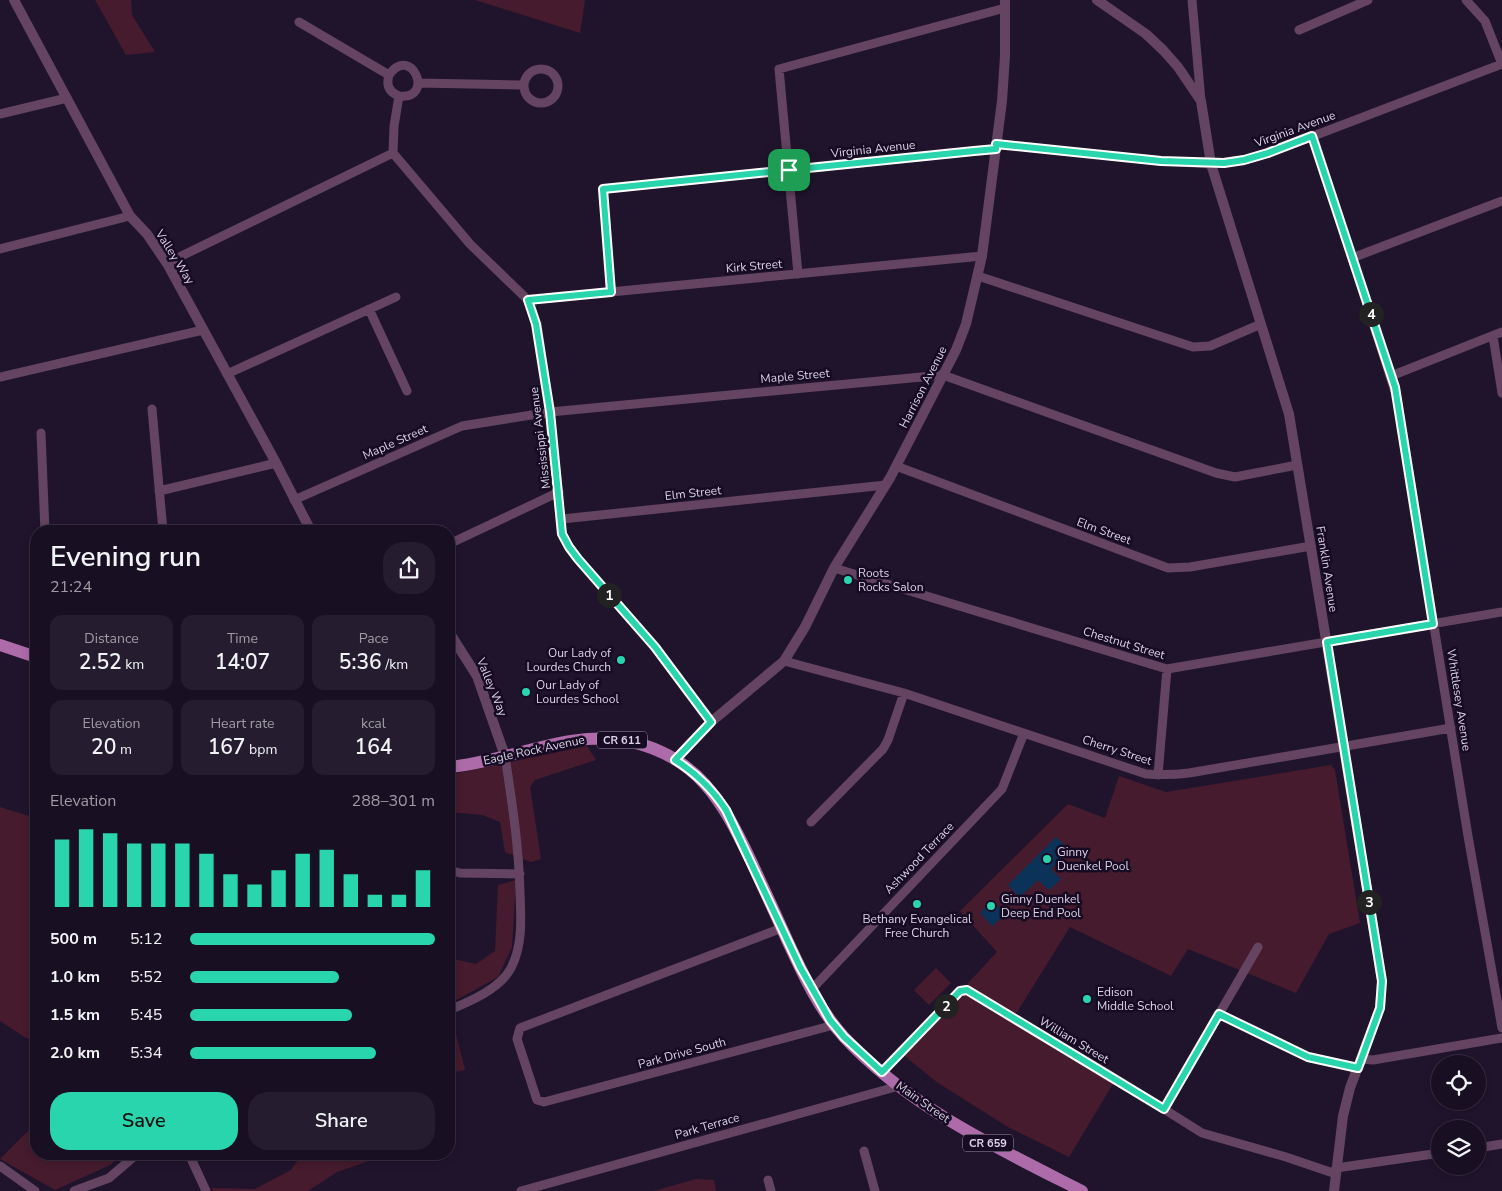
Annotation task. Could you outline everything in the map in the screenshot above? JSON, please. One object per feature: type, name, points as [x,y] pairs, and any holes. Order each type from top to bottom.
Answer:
[{"type":"main road","points":[[0,646],[30,655]]},
{"type":"main road","name":"Eagle Rock Avenue","points":[[455,766],[590,738],[628,742],[651,748],[675,760]]},
{"type":"main road","name":"Main Street","points":[[675,760],[700,779],[726,810],[812,989],[834,1025],[844,1037],[882,1072],[928,1108],[977,1138],[1082,1191]]},
{"type":"street","name":"Valley Way","points":[[14,0],[130,216],[167,262],[308,525]]},
{"type":"street","name":"Franklin Avenue","points":[[1097,0],[1146,34],[1163,50],[1178,67],[1201,101],[1211,164],[1289,414],[1382,981],[1380,1008],[1350,1088],[1343,1116],[1334,1191]]},
{"type":"street","points":[[1192,0],[1201,101]]},
{"type":"street","points":[[1299,30],[1368,0]]},
{"type":"street","points":[[1466,0],[1485,21],[1502,64]]},
{"type":"street","points":[[798,274],[780,69],[1005,4]]},
{"type":"street","name":"Harrison Avenue","points":[[711,722],[784,660],[805,627],[834,568],[886,485],[956,350],[966,324],[982,256],[1005,56],[1005,4]]},
{"type":"street","points":[[299,22],[389,75]]},
{"type":"street","name":"Virginia Avenue","points":[[611,292],[603,189],[996,146],[1211,164],[1244,160],[1268,153],[1502,64]]},
{"type":"street","points":[[405,66],[409,67],[416,74],[418,83],[417,88],[409,95],[399,96],[390,90],[388,80],[389,75],[395,68],[405,66]]},
{"type":"street","points":[[418,83],[524,85]]},
{"type":"street","points":[[167,262],[393,153],[394,126],[399,96]]},
{"type":"street","points":[[0,114],[67,98]]},
{"type":"street","name":"Whittlesey Avenue","points":[[1312,136],[1392,376],[1397,398],[1468,836],[1502,1028]]},
{"type":"street","name":"Mississippi Avenue","points":[[393,153],[470,244],[528,300],[536,324],[550,412],[562,534],[569,547],[655,647],[711,722]]},
{"type":"street","points":[[1352,258],[1502,201]]},
{"type":"street","points":[[0,249],[130,216]]},
{"type":"street","name":"Kirk Street","points":[[528,300],[982,256]]},
{"type":"street","points":[[978,276],[1193,348],[1210,346],[1261,324]]},
{"type":"street","points":[[227,374],[396,297]]},
{"type":"street","points":[[369,309],[407,391]]},
{"type":"street","points":[[0,377],[203,330]]},
{"type":"street","points":[[1392,376],[1502,332]]},
{"type":"street","points":[[1493,336],[1502,393]]},
{"type":"street","name":"Maple Street","points":[[294,500],[462,426],[550,412],[943,374],[1235,478],[1297,465]]},
{"type":"street","points":[[152,410],[162,525]]},
{"type":"street","points":[[41,433],[45,525]]},
{"type":"street","points":[[159,491],[276,463]]},
{"type":"street","name":"Elm Street","points":[[896,466],[1168,568],[1190,567],[1311,546]]},
{"type":"street","name":"Elm Street","points":[[562,519],[886,485]]},
{"type":"street","points":[[455,541],[559,492]]},
{"type":"street","name":"Chestnut Street","points":[[834,568],[1166,669],[1502,612]]},
{"type":"street","name":"Valley Way","points":[[455,641],[477,676],[505,756]]},
{"type":"street","name":"Cherry Street","points":[[784,660],[904,693],[1146,774],[1170,776],[1451,728]]},
{"type":"street","points":[[1158,775],[1166,669]]},
{"type":"street","points":[[812,822],[883,749],[888,740],[904,693]]},
{"type":"street","points":[[675,760],[711,722]]},
{"type":"street","name":"Ashwood Terrace","points":[[812,989],[1002,789],[1024,733]]},
{"type":"street","points":[[455,1008],[477,999],[496,985],[511,970],[518,950],[522,924],[519,854],[505,756]]},
{"type":"street","points":[[455,872],[520,874]]},
{"type":"street","name":"Park Drive South","points":[[782,928],[520,1028],[517,1038],[536,1100],[544,1102],[834,1025]]},
{"type":"street","points":[[1164,1109],[1258,948]]},
{"type":"street","name":"William Street","points":[[882,1072],[960,991],[967,990],[1202,1133],[1336,1171],[1431,1155]]},
{"type":"street","points":[[1219,1014],[1308,1057],[1359,1064],[1502,1038]]},
{"type":"street","name":"Park Terrace","points":[[521,1191],[900,1086]]},
{"type":"street","points":[[1486,1147],[1502,1144]]},
{"type":"street","points":[[864,1151],[875,1191]]},
{"type":"street","points":[[74,1191],[110,1178],[130,1160]]},
{"type":"street","points":[[192,1160],[206,1191]]},
{"type":"street","points":[[0,1166],[35,1191]]},
{"type":"street","points":[[768,1180],[771,1191]]},
{"type":"shaded area","points":[[95,0],[131,0],[132,15],[155,52],[126,55]]},
{"type":"shaded area","points":[[475,0],[585,0],[580,33]]},
{"type":"shaded area","points":[[587,746],[596,760],[535,780],[530,787],[541,859],[531,862],[505,852],[500,822],[482,815],[455,813],[455,774]]},
{"type":"shaded area","points":[[1331,765],[1335,770],[1360,923],[1329,934],[1296,993],[1188,949],[1171,976],[1070,927],[1014,1017],[1116,1079],[1069,1157],[1008,1127],[938,1083],[902,1054],[997,952],[960,911],[1068,804],[1105,818],[1119,776],[1166,792]]},
{"type":"shaded area","points":[[0,807],[30,816],[30,1038],[26,1038],[0,1021]]},
{"type":"shaded area","points":[[516,880],[512,947],[498,977],[455,1001],[455,959],[476,964],[495,951],[498,885]]},
{"type":"shaded area","points":[[936,968],[951,983],[929,1005],[914,990]]},
{"type":"shaded area","points":[[455,1030],[465,1070],[455,1072]]},
{"type":"shaded area","points":[[30,1129],[30,1160],[116,1160],[110,1165],[55,1190],[0,1159]]},
{"type":"shaded area","points":[[298,1160],[372,1160],[337,1172],[308,1191],[213,1191],[212,1188],[255,1189],[291,1170]]},
{"type":"shaded area","points":[[696,1179],[714,1180],[716,1191],[654,1191]]},
{"type":"water","name":"Ginny Duenkel Pool","points":[[1056,837],[1070,850],[1051,869],[1061,879],[1049,890],[1038,880],[1020,897],[1008,885]]},
{"type":"water","name":"Ginny Duenkel Deep End Pool","points":[[991,900],[1006,914],[992,926],[980,913]]},
{"type":"place","name":"Roots Rocks Salon","points":[[848,580]]},
{"type":"place","name":"Our Lady of Lourdes Church","points":[[621,660]]},
{"type":"place","name":"Our Lady of Lourdes School","points":[[526,692]]},
{"type":"place","name":"Ginny Duenkel Pool","points":[[1047,859]]},
{"type":"place","name":"Bethany Evangelical Free Church","points":[[917,904]]},
{"type":"place","name":"Ginny Duenkel Deep End Pool","points":[[991,906]]},
{"type":"place","name":"Edison Middle School","points":[[1087,999]]},
{"type":"route","points":[[1312,136],[1395,387],[1433,624],[1327,642],[1382,981],[1380,1008],[1358,1068],[1308,1057],[1219,1014],[1164,1109],[967,990],[960,991],[882,1072],[844,1037],[830,1020],[800,967],[726,810],[700,779],[675,760],[711,722],[655,647],[578,559],[564,540],[550,412],[536,324],[528,300],[611,292],[603,189],[789,170],[996,149],[996,144],[1161,161],[1211,164],[1244,160],[1312,136]]}]
